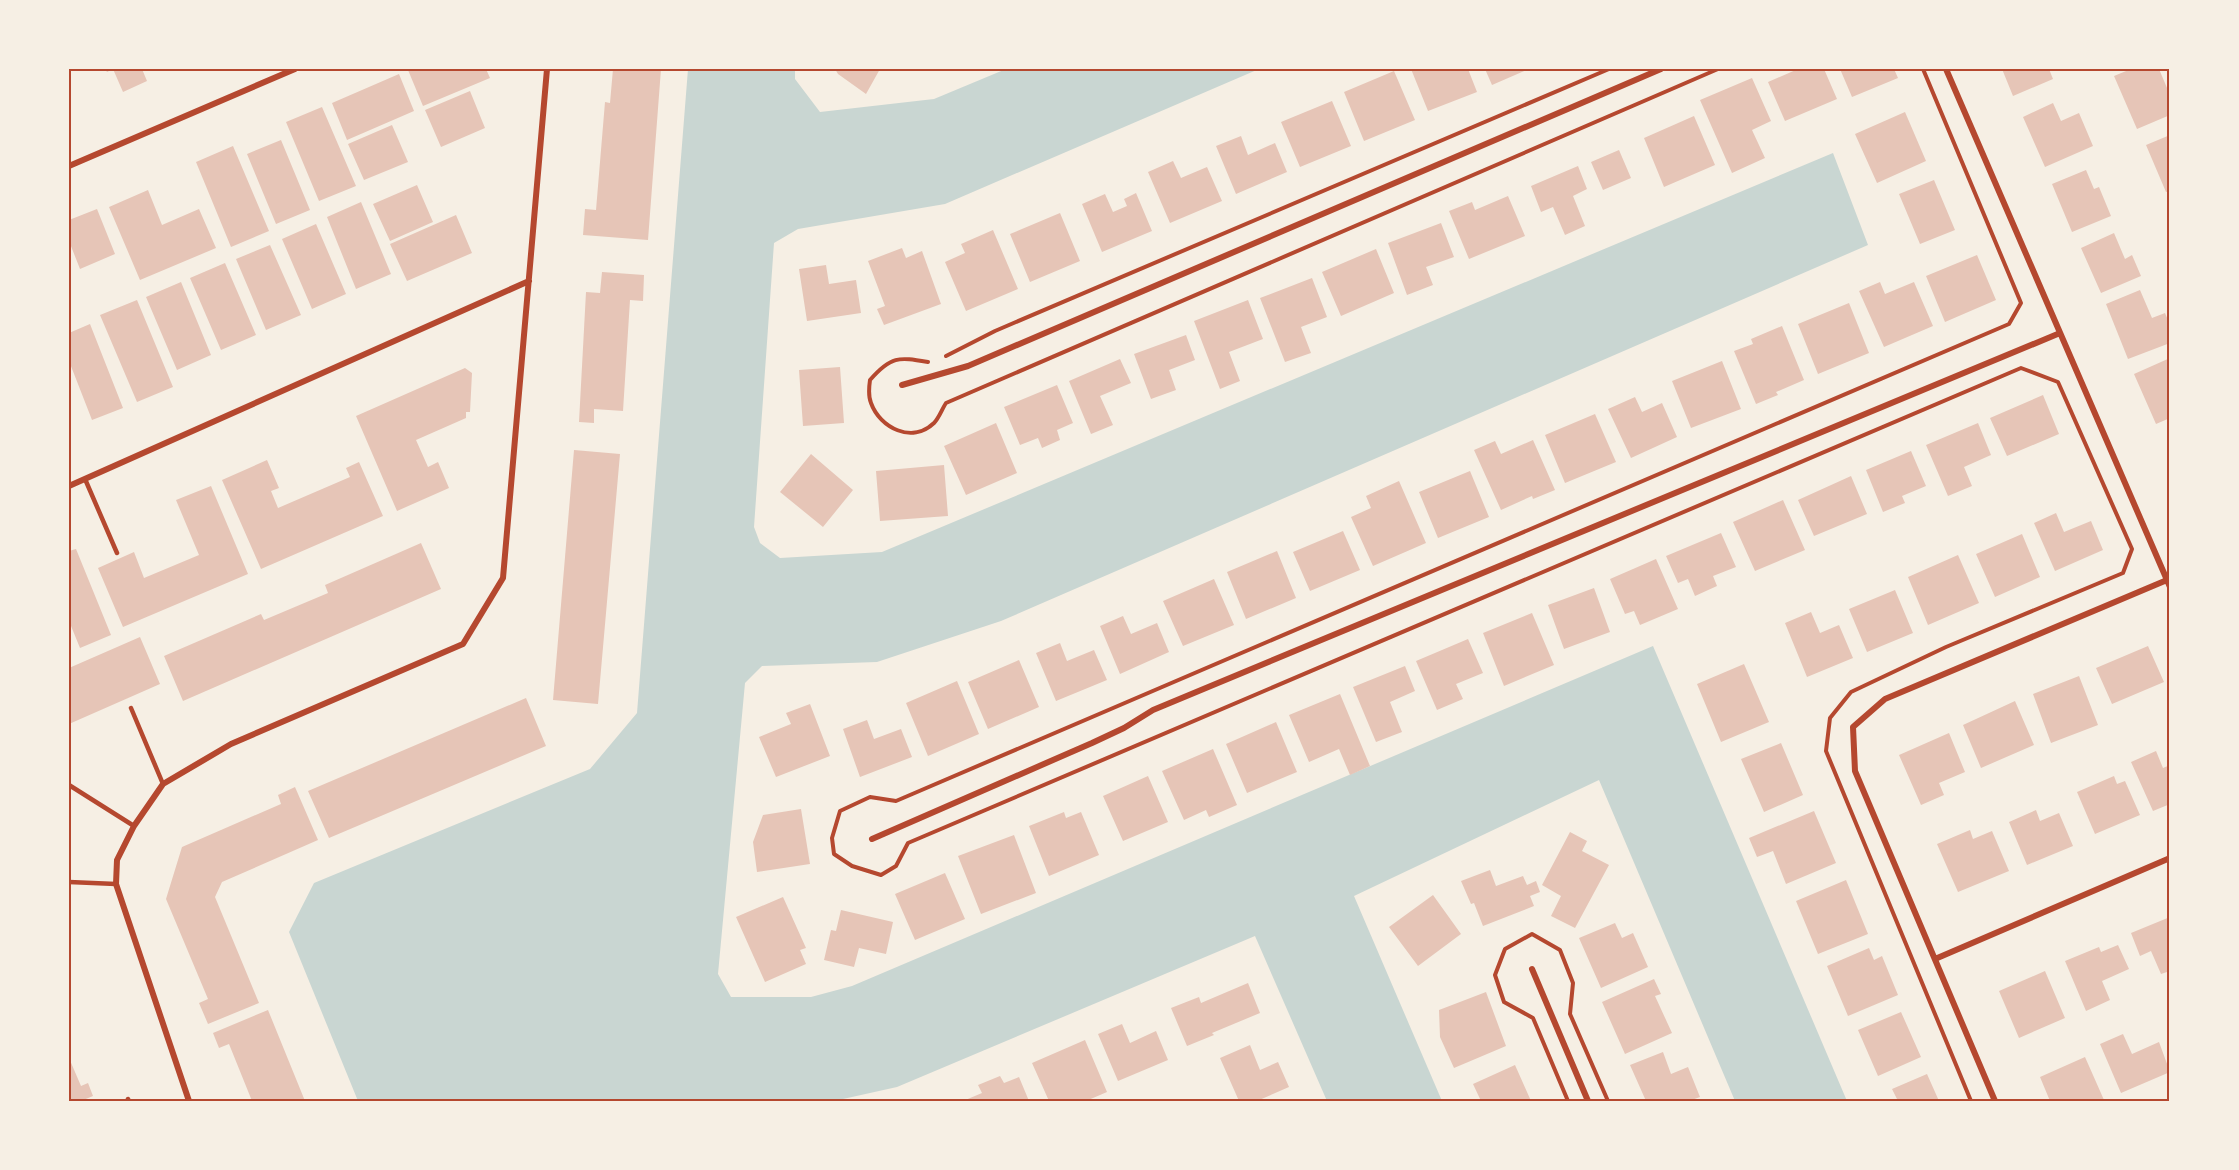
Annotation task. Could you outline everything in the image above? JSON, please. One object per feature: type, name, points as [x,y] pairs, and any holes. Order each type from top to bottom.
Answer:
[{"type":"street","points":[[69,166],[295,69]]},
{"type":"street","points":[[189,1101],[116,884],[117,860],[134,826],[163,784],[231,744],[463,644],[503,578],[547,69]]},
{"type":"street","points":[[902,385],[968,366],[1660,69]]},
{"type":"street","points":[[1946,69],[2170,587]]},
{"type":"street","points":[[69,486],[529,281]]},
{"type":"street","points":[[872,838],[1092,743],[1161,707],[2060,333]]},
{"type":"street","points":[[1995,1101],[1855,771],[1853,728],[1885,699],[2167,580]]},
{"type":"street","points":[[1935,959],[2170,858]]},
{"type":"street","points":[[1532,969],[1588,1101]]},
{"type":"lane","points":[[85,479],[117,553]]},
{"type":"lane","points":[[131,708],[163,784]]},
{"type":"lane","points":[[69,785],[134,826]]},
{"type":"lane","points":[[69,882],[116,884]]},
{"type":"path","points":[[1923,69],[2022,303],[2009,324],[896,801],[870,797],[840,811],[832,838],[834,854],[852,866],[881,875],[896,866],[908,843],[2021,368],[2058,382],[2132,549],[2123,573],[1946,647],[1851,692],[1830,718],[1826,750],[1971,1101]]},
{"type":"path","points":[[1161,1101],[1170,1101]]},
{"type":"shaded area","points":[[688,69],[795,69],[795,79],[820,112],[934,99],[1006,69],[1259,69],[945,204],[798,229],[774,243],[754,527],[760,543],[780,558],[882,552],[1833,153],[1868,245],[1001,621],[877,662],[762,666],[745,683],[718,974],[731,997],[811,997],[852,986],[1653,646],[1847,1101],[1735,1101],[1599,780],[1354,896],[1442,1101],[1327,1101],[1255,936],[897,1087],[834,1101],[358,1101],[289,932],[314,883],[590,769],[637,713]]},
{"type":"building","points":[[113,69],[142,69],[147,81],[123,92]]},
{"type":"building","points":[[486,69],[490,78],[423,106],[408,70]]},
{"type":"building","points":[[613,69],[661,69],[648,240],[583,235],[585,209],[596,210],[605,102],[610,103]]},
{"type":"building","points":[[835,69],[880,69],[866,94],[838,74]]},
{"type":"building","points":[[1411,69],[1468,69],[1477,92],[1428,111]]},
{"type":"building","points":[[1485,69],[1529,69],[1492,85]]},
{"type":"building","points":[[1798,69],[1824,69],[1837,99],[1785,121],[1768,82]]},
{"type":"building","points":[[1840,69],[1894,69],[1898,78],[1852,97]]},
{"type":"building","points":[[2002,69],[2049,69],[2053,79],[2013,96]]},
{"type":"building","points":[[2131,69],[2159,69],[2170,95],[2170,115],[2137,129],[2114,76]]},
{"type":"building","points":[[1394,71],[1415,120],[1364,141],[1344,92]]},
{"type":"building","points":[[399,74],[414,111],[347,140],[332,103]]},
{"type":"building","points":[[1752,78],[1771,121],[1752,130],[1765,158],[1732,173],[1700,100]]},
{"type":"building","points":[[470,91],[485,128],[441,147],[425,110]]},
{"type":"building","points":[[1332,101],[1351,146],[1300,167],[1281,122]]},
{"type":"building","points":[[2053,103],[2061,121],[2079,113],[2093,146],[2045,167],[2023,117]]},
{"type":"building","points":[[322,107],[356,186],[319,201],[286,122]]},
{"type":"building","points":[[1905,112],[1926,161],[1877,183],[1855,134]]},
{"type":"building","points":[[1694,116],[1715,165],[1664,187],[1644,138]]},
{"type":"building","points":[[392,125],[408,162],[364,180],[348,144]]},
{"type":"building","points":[[2170,135],[2170,191],[2166,192],[2146,145]]},
{"type":"building","points":[[1241,136],[1248,155],[1275,143],[1287,172],[1236,194],[1216,146]]},
{"type":"building","points":[[281,140],[310,210],[276,224],[247,154]]},
{"type":"building","points":[[233,146],[269,231],[231,247],[196,162]]},
{"type":"building","points":[[1619,150],[1631,178],[1603,190],[1591,162]]},
{"type":"building","points":[[1173,161],[1181,178],[1207,167],[1222,201],[1170,223],[1148,172]]},
{"type":"building","points":[[1578,166],[1587,189],[1573,196],[1585,226],[1565,235],[1553,207],[1541,212],[1531,186]]},
{"type":"building","points":[[2086,170],[2094,189],[2099,187],[2111,216],[2072,232],[2052,184]]},
{"type":"building","points":[[1934,180],[1955,230],[1920,244],[1899,194]]},
{"type":"building","points":[[417,185],[433,222],[390,241],[373,204]]},
{"type":"building","points":[[148,190],[162,225],[199,209],[216,248],[140,280],[109,207]]},
{"type":"building","points":[[1136,193],[1152,231],[1102,252],[1082,204],[1105,194],[1113,212],[1127,206],[1124,199]]},
{"type":"building","points":[[1508,196],[1525,236],[1469,259],[1449,211],[1472,202],[1475,210]]},
{"type":"building","points":[[361,202],[391,274],[356,289],[327,217]]},
{"type":"building","points":[[97,209],[115,254],[80,269],[69,241],[69,220]]},
{"type":"building","points":[[1060,213],[1080,261],[1030,282],[1010,234]]},
{"type":"building","points":[[456,215],[472,253],[407,281],[390,244]]},
{"type":"building","points":[[1441,223],[1454,257],[1426,267],[1433,285],[1407,295],[1388,243]]},
{"type":"building","points":[[316,224],[346,294],[312,309],[282,239]]},
{"type":"building","points":[[993,230],[1018,289],[966,311],[945,262],[965,253],[961,244]]},
{"type":"building","points":[[2114,233],[2125,259],[2132,255],[2141,276],[2101,293],[2081,248]]},
{"type":"building","points":[[270,245],[301,315],[266,330],[236,259]]},
{"type":"building","points":[[902,248],[906,258],[922,251],[941,304],[884,325],[877,309],[885,306],[868,261]]},
{"type":"building","points":[[1376,249],[1394,293],[1341,316],[1322,272]]},
{"type":"building","points":[[1977,255],[1996,300],[1945,322],[1926,276]]},
{"type":"building","points":[[225,263],[256,335],[221,350],[190,278]]},
{"type":"building","points":[[826,265],[829,284],[856,280],[861,313],[807,321],[799,269]]},
{"type":"building","points":[[602,272],[644,275],[643,301],[630,300],[623,411],[594,409],[594,423],[579,422],[586,292],[600,293]]},
{"type":"building","points":[[1312,278],[1327,317],[1301,327],[1311,353],[1285,362],[1260,298]]},
{"type":"building","points":[[181,282],[211,355],[177,370],[146,297]]},
{"type":"building","points":[[1880,282],[1885,294],[1914,282],[1933,326],[1884,347],[1859,291]]},
{"type":"building","points":[[2140,290],[2152,318],[2165,313],[2170,325],[2170,343],[2128,359],[2106,304]]},
{"type":"building","points":[[137,300],[173,387],[137,402],[100,315]]},
{"type":"building","points":[[1248,300],[1263,339],[1229,352],[1240,381],[1220,389],[1194,321]]},
{"type":"building","points":[[1849,303],[1869,353],[1818,374],[1798,324]]},
{"type":"building","points":[[90,324],[123,408],[92,420],[69,361],[69,333]]},
{"type":"building","points":[[1782,326],[1804,380],[1756,404],[1734,351],[1753,344],[1751,339]]},
{"type":"building","points":[[1186,335],[1195,360],[1169,370],[1176,390],[1151,399],[1134,354]]},
{"type":"building","points":[[2170,358],[2170,418],[2156,424],[2134,374]]},
{"type":"building","points":[[1120,359],[1131,383],[1100,396],[1113,425],[1091,434],[1069,381]]},
{"type":"building","points":[[1722,361],[1741,409],[1691,428],[1672,381]]},
{"type":"building","points":[[840,367],[844,423],[803,426],[799,370]]},
{"type":"building","points":[[465,368],[472,373],[470,412],[466,412],[466,418],[416,440],[428,467],[438,462],[449,488],[397,511],[356,416]]},
{"type":"building","points":[[1057,385],[1073,423],[1057,430],[1060,440],[1042,448],[1038,438],[1020,445],[1004,407]]},
{"type":"building","points":[[2043,395],[2059,434],[2007,456],[1990,418]]},
{"type":"building","points":[[1635,397],[1642,412],[1662,403],[1677,437],[1631,458],[1608,409]]},
{"type":"building","points":[[1595,414],[1616,462],[1565,483],[1545,435]]},
{"type":"building","points":[[996,423],[1017,473],[966,495],[944,446]]},
{"type":"building","points":[[1978,423],[1991,455],[1964,467],[1972,486],[1948,496],[1926,445]]},
{"type":"building","points":[[1533,440],[1555,490],[1533,499],[1532,496],[1501,510],[1474,450],[1495,441],[1501,454]]},
{"type":"building","points":[[574,450],[620,454],[598,704],[553,700]]},
{"type":"building","points":[[1911,451],[1926,486],[1902,496],[1905,503],[1883,512],[1866,470]]},
{"type":"building","points":[[811,454],[853,490],[823,527],[780,492]]},
{"type":"building","points":[[267,460],[279,488],[271,491],[278,508],[350,477],[346,468],[359,462],[383,516],[261,569],[222,480]]},
{"type":"building","points":[[944,465],[948,516],[880,521],[876,471]]},
{"type":"building","points":[[1470,471],[1489,517],[1438,538],[1419,492]]},
{"type":"building","points":[[1851,476],[1867,514],[1814,536],[1798,500]]},
{"type":"building","points":[[1399,481],[1426,543],[1373,566],[1351,517],[1371,508],[1366,496]]},
{"type":"building","points":[[211,486],[248,574],[123,627],[98,568],[134,552],[144,578],[199,555],[176,500]]},
{"type":"building","points":[[1783,500],[1805,550],[1755,571],[1733,522]]},
{"type":"building","points":[[2056,513],[2064,532],[2091,521],[2103,550],[2055,571],[2034,523]]},
{"type":"building","points":[[1343,531],[1360,570],[1310,591],[1293,552]]},
{"type":"building","points":[[1721,533],[1736,567],[1713,576],[1717,586],[1695,596],[1688,579],[1678,583],[1666,556]]},
{"type":"building","points":[[2022,534],[2040,577],[1995,597],[1976,554]]},
{"type":"building","points":[[421,543],[441,589],[183,701],[164,656],[261,614],[264,620],[328,593],[325,585]]},
{"type":"building","points":[[76,549],[111,635],[80,648],[69,621],[69,551]]},
{"type":"building","points":[[1277,551],[1296,598],[1246,619],[1227,572]]},
{"type":"building","points":[[1958,555],[1979,603],[1928,625],[1908,577]]},
{"type":"building","points":[[1656,559],[1678,609],[1640,625],[1634,611],[1625,614],[1610,579]]},
{"type":"building","points":[[1214,579],[1234,625],[1183,646],[1163,601]]},
{"type":"building","points":[[1594,588],[1610,632],[1564,649],[1548,605]]},
{"type":"building","points":[[1895,590],[1913,633],[1867,652],[1849,609]]},
{"type":"building","points":[[1811,612],[1820,633],[1839,625],[1853,658],[1807,677],[1785,623]]},
{"type":"building","points":[[1532,613],[1554,665],[1504,686],[1483,633]]},
{"type":"building","points":[[1123,616],[1131,634],[1157,623],[1169,652],[1120,674],[1100,626]]},
{"type":"building","points":[[140,637],[160,684],[69,724],[69,668]]},
{"type":"building","points":[[1468,639],[1483,673],[1456,684],[1463,699],[1437,710],[1416,661]]},
{"type":"building","points":[[1060,643],[1067,661],[1094,650],[1107,680],[1056,701],[1036,653]]},
{"type":"building","points":[[2148,646],[2164,682],[2112,704],[2096,668]]},
{"type":"building","points":[[1019,660],[1039,707],[988,729],[968,682]]},
{"type":"building","points":[[1744,664],[1769,722],[1721,742],[1697,684]]},
{"type":"building","points":[[1405,666],[1415,691],[1390,702],[1402,732],[1376,742],[1353,687]]},
{"type":"building","points":[[2079,676],[2098,725],[2051,743],[2033,694]]},
{"type":"building","points":[[957,681],[979,734],[928,756],[906,703]]},
{"type":"building","points":[[1340,694],[1370,766],[1350,775],[1339,749],[1309,762],[1289,715]]},
{"type":"building","points":[[526,698],[546,746],[329,838],[308,791]]},
{"type":"building","points":[[2015,701],[2034,745],[1981,768],[1963,725]]},
{"type":"building","points":[[810,704],[830,756],[776,777],[759,737],[791,724],[786,713]]},
{"type":"building","points":[[867,720],[874,739],[901,729],[912,757],[860,777],[843,729]]},
{"type":"building","points":[[1276,722],[1297,772],[1247,793],[1226,744]]},
{"type":"building","points":[[1949,733],[1965,772],[1939,783],[1944,795],[1921,805],[1899,755]]},
{"type":"building","points":[[1781,743],[1803,795],[1764,812],[1741,759]]},
{"type":"building","points":[[1213,749],[1237,805],[1209,817],[1206,810],[1184,820],[1162,771]]},
{"type":"building","points":[[2156,751],[2163,768],[2170,765],[2170,804],[2153,811],[2131,762]]},
{"type":"building","points":[[1148,776],[1168,822],[1123,841],[1103,796]]},
{"type":"building","points":[[2114,776],[2117,784],[2125,781],[2140,815],[2095,834],[2077,792]]},
{"type":"building","points":[[295,787],[318,840],[222,882],[215,897],[259,1003],[208,1024],[199,1003],[208,999],[166,899],[182,847],[281,804],[278,795]]},
{"type":"building","points":[[801,809],[810,864],[757,872],[753,842],[763,815]]},
{"type":"building","points":[[2036,810],[2040,821],[2059,813],[2073,846],[2027,865],[2009,822]]},
{"type":"building","points":[[1814,811],[1836,863],[1786,884],[1773,851],[1757,857],[1749,838]]},
{"type":"building","points":[[1064,812],[1066,818],[1081,812],[1099,855],[1049,876],[1029,826]]},
{"type":"building","points":[[1970,830],[1973,839],[1992,831],[2009,871],[1958,892],[1937,844]]},
{"type":"building","points":[[1570,832],[1587,841],[1582,851],[1609,865],[1575,928],[1551,916],[1561,896],[1542,885]]},
{"type":"building","points":[[1014,835],[1036,893],[981,914],[958,856]]},
{"type":"building","points":[[1490,870],[1496,886],[1523,876],[1527,885],[1536,881],[1540,892],[1530,896],[1534,906],[1483,926],[1474,903],[1471,904],[1461,881]]},
{"type":"building","points":[[945,873],[965,919],[915,940],[895,894]]},
{"type":"building","points":[[1846,880],[1868,934],[1818,954],[1796,901]]},
{"type":"building","points":[[1433,895],[1461,934],[1418,966],[1389,927]]},
{"type":"building","points":[[783,897],[806,948],[800,950],[806,964],[765,982],[736,917]]},
{"type":"building","points":[[841,910],[893,922],[886,954],[859,948],[854,967],[824,960],[831,930],[836,931]]},
{"type":"building","points":[[2170,917],[2170,971],[2161,974],[2151,951],[2140,956],[2131,933]]},
{"type":"building","points":[[1615,923],[1622,938],[1633,933],[1648,967],[1601,988],[1579,938]]},
{"type":"building","points":[[2118,945],[2129,969],[2102,981],[2110,1000],[2086,1011],[2065,961],[2099,947],[2101,952]]},
{"type":"building","points":[[1869,948],[1874,960],[1882,956],[1898,995],[1848,1016],[1827,966]]},
{"type":"building","points":[[2045,971],[2065,1018],[2019,1038],[1999,991]]},
{"type":"building","points":[[1654,979],[1661,994],[1655,996],[1672,1033],[1625,1054],[1602,1002]]},
{"type":"building","points":[[1248,983],[1260,1013],[1187,1046],[1171,1008],[1199,997],[1201,1003]]},
{"type":"building","points":[[1486,992],[1506,1046],[1454,1068],[1440,1037],[1439,1010]]},
{"type":"building","points":[[268,1010],[305,1101],[252,1101],[229,1044],[219,1048],[213,1033]]},
{"type":"building","points":[[1901,1012],[1921,1057],[1878,1076],[1858,1030]]},
{"type":"building","points":[[1122,1024],[1130,1043],[1156,1031],[1168,1060],[1118,1081],[1098,1034]]},
{"type":"building","points":[[2123,1034],[2132,1054],[2159,1042],[2170,1072],[2121,1093],[2100,1044]]},
{"type":"building","points":[[1085,1040],[1107,1092],[1086,1101],[1049,1101],[1032,1063]]},
{"type":"building","points":[[1250,1045],[1260,1070],[1278,1062],[1289,1087],[1257,1101],[1239,1101],[1220,1058]]},
{"type":"building","points":[[1663,1052],[1671,1074],[1688,1067],[1700,1097],[1689,1101],[1646,1101],[1630,1065]]},
{"type":"building","points":[[2085,1057],[2104,1100],[2050,1101],[2040,1077]]},
{"type":"building","points":[[69,1058],[81,1086],[88,1083],[93,1096],[81,1101],[69,1101]]},
{"type":"building","points":[[1515,1065],[1531,1101],[1481,1101],[1473,1084]]},
{"type":"building","points":[[1927,1074],[1939,1101],[1898,1101],[1892,1089]]},
{"type":"building","points":[[1000,1076],[1004,1083],[1019,1077],[1029,1101],[963,1101],[982,1093],[978,1085]]}]
